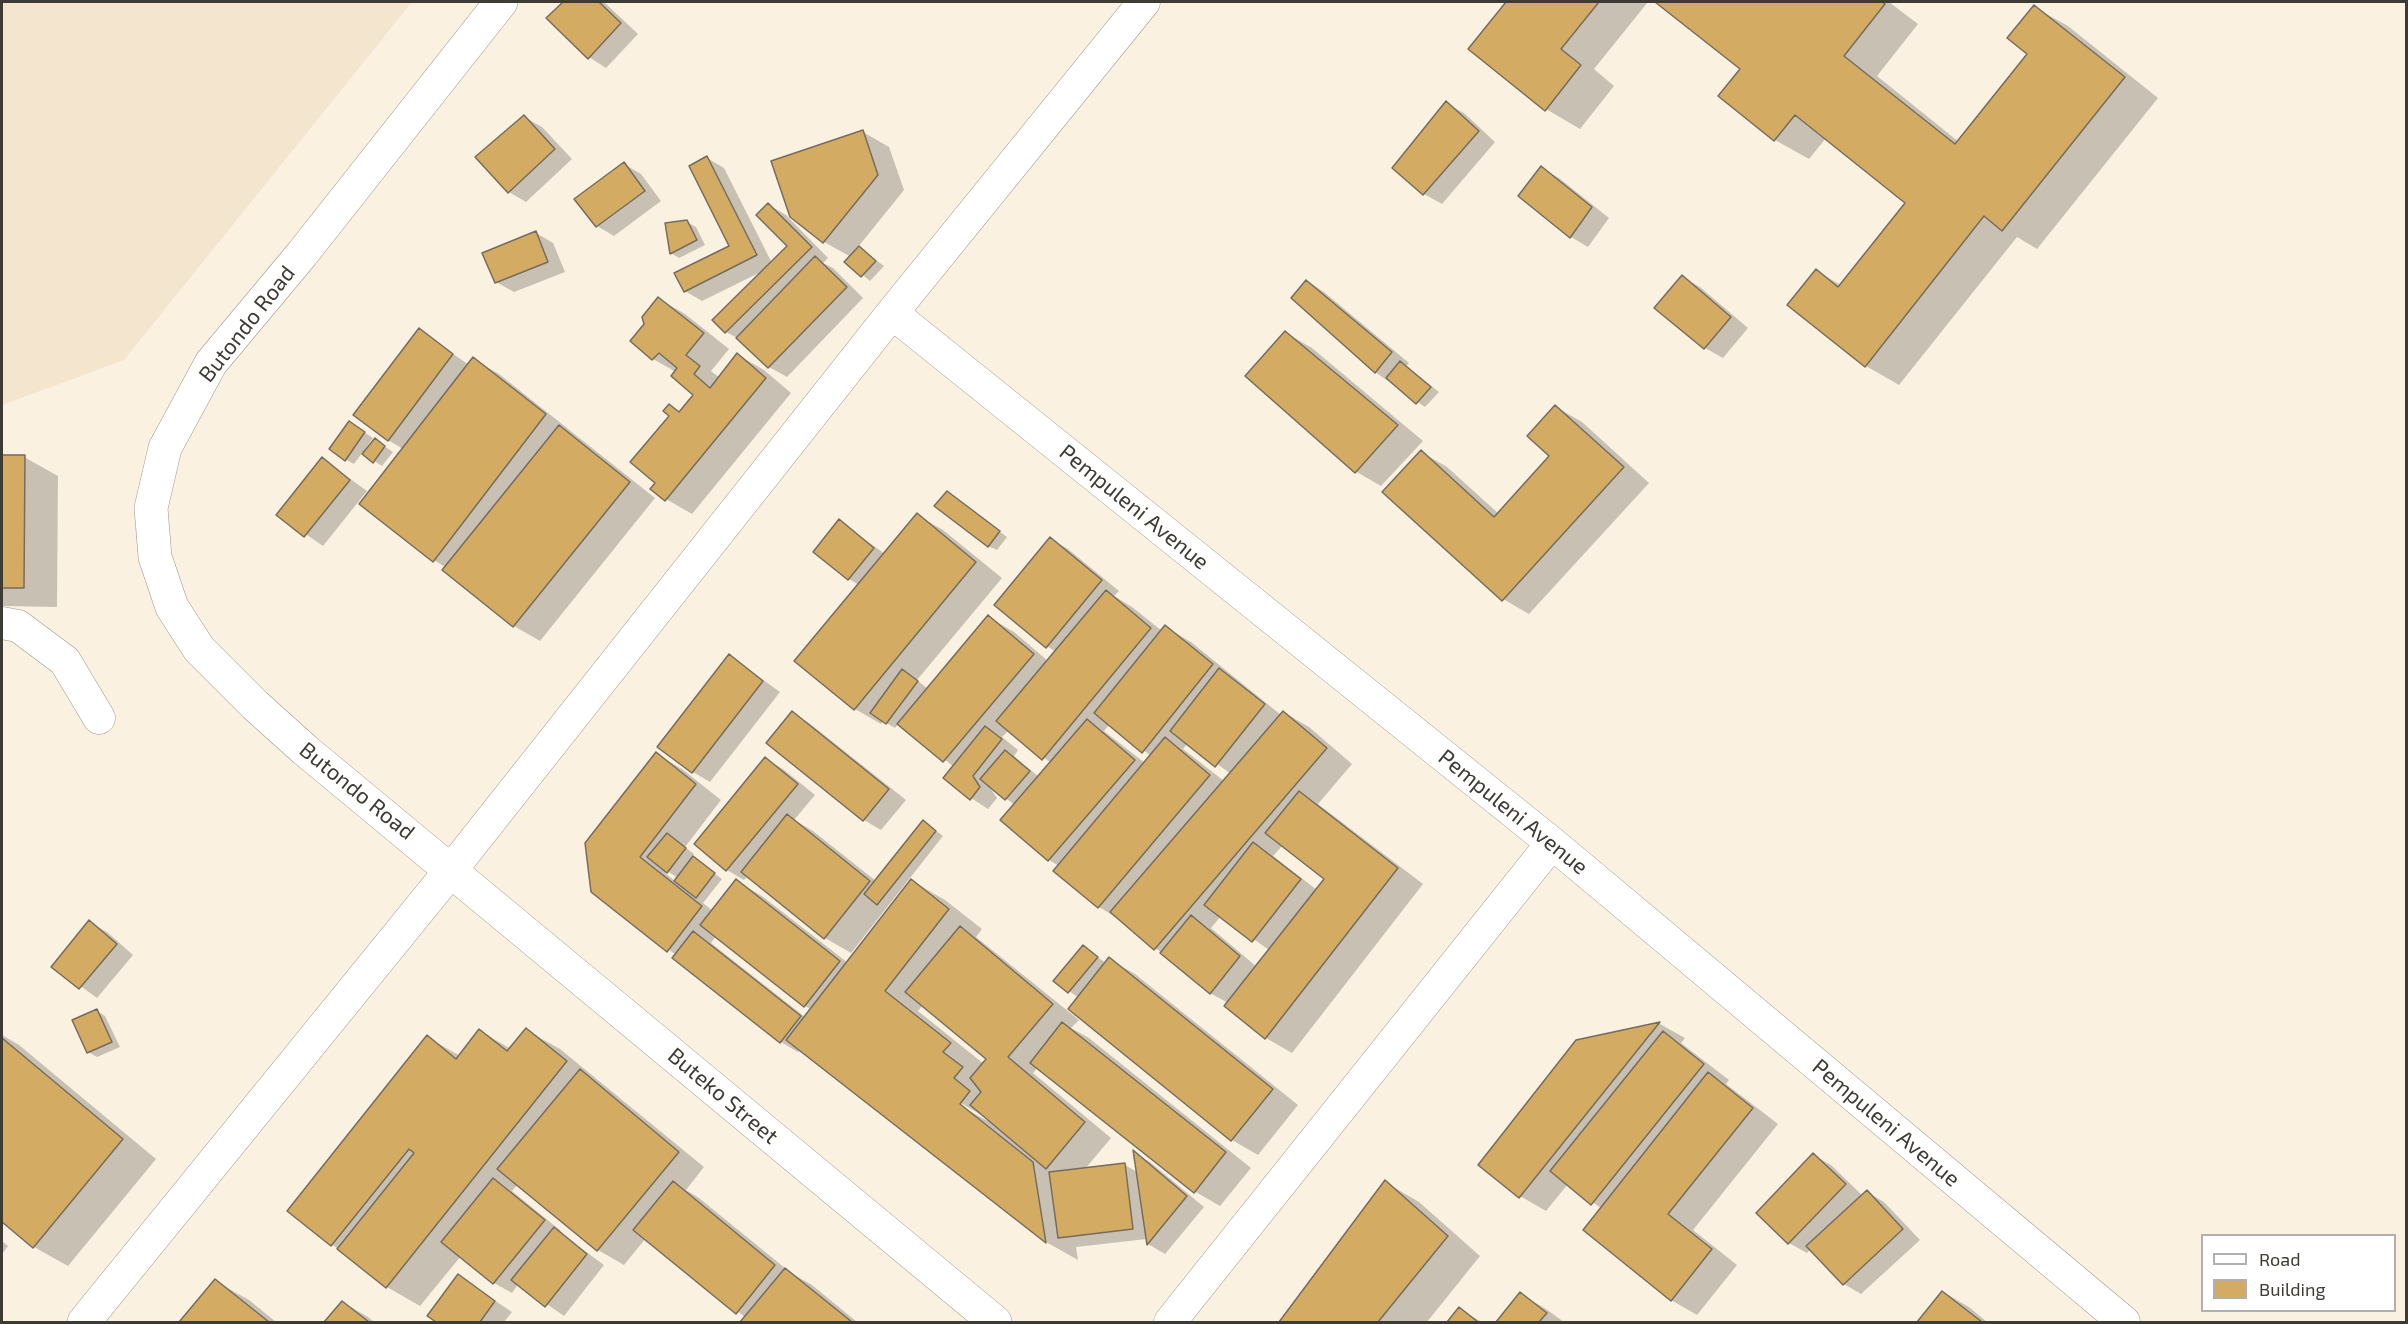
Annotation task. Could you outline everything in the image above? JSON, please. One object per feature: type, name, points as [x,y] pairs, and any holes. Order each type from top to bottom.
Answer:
[{"type":"street","name":"Butondo Road","points":[[452,869],[305,750],[199,650],[172,607],[165,587],[155,556],[151,508],[165,447],[211,363],[302,254],[501,2]]},
{"type":"street","points":[[84,1323],[452,869],[892,313],[1144,2]]},
{"type":"street","name":"Pempuleni Avenue","points":[[892,313],[1552,843],[2124,1323]]},
{"type":"street","points":[[2,623],[18,626],[65,661],[99,718]]},
{"type":"street","points":[[1170,1323],[1552,843]]},
{"type":"street","name":"Buteko Street","points":[[452,869],[995,1323]]},
{"type":"shaded area","points":[[2,2],[412,2],[124,360],[2,405]]},
{"type":"building","points":[[563,2],[599,2],[621,23],[588,59],[546,18]]},
{"type":"building","points":[[1506,2],[1599,2],[1561,49],[1581,65],[1545,111],[1468,49]]},
{"type":"building","points":[[1655,2],[1882,2],[1885,4],[1844,56],[1955,144],[2027,54],[2007,38],[2034,5],[2125,77],[2002,231],[1984,216],[1865,367],[1787,305],[1816,269],[1838,287],[1905,203],[1795,115],[1774,141],[1718,96],[1740,69]]},
{"type":"building","points":[[1446,101],[1479,131],[1423,195],[1392,168]]},
{"type":"building","points":[[524,115],[555,149],[508,193],[475,157]]},
{"type":"building","points":[[863,130],[878,175],[823,243],[790,217],[771,161]]},
{"type":"building","points":[[707,156],[757,255],[684,292],[674,273],[729,246],[689,166]]},
{"type":"building","points":[[624,162],[645,191],[596,227],[574,199]]},
{"type":"building","points":[[1541,166],[1592,207],[1570,238],[1518,196]]},
{"type":"building","points":[[768,203],[812,247],[725,333],[712,320],[787,246],[756,215]]},
{"type":"building","points":[[687,220],[697,240],[670,254],[665,223]]},
{"type":"building","points":[[536,231],[548,262],[495,283],[482,253]]},
{"type":"building","points":[[859,246],[876,261],[861,277],[844,262]]},
{"type":"building","points":[[815,256],[847,287],[768,368],[736,338]]},
{"type":"building","points":[[1682,275],[1731,317],[1704,349],[1654,308]]},
{"type":"building","points":[[1306,280],[1392,352],[1375,373],[1291,298]]},
{"type":"building","points":[[658,297],[704,333],[686,355],[700,366],[694,374],[710,388],[737,353],[766,378],[665,501],[650,489],[655,483],[630,462],[669,416],[663,411],[669,404],[679,412],[693,395],[671,376],[677,368],[659,353],[652,360],[630,341],[644,324],[642,317]]},
{"type":"building","points":[[419,328],[453,354],[388,441],[353,415]]},
{"type":"building","points":[[1285,331],[1398,425],[1355,473],[1245,376]]},
{"type":"building","points":[[473,357],[546,414],[433,562],[359,504]]},
{"type":"building","points":[[1400,361],[1431,387],[1416,404],[1386,378]]},
{"type":"building","points":[[1555,405],[1624,467],[1502,601],[1382,492],[1421,450],[1494,517],[1549,456],[1527,436]]},
{"type":"building","points":[[349,421],[365,432],[345,461],[329,449]]},
{"type":"building","points":[[559,425],[630,482],[513,627],[442,570]]},
{"type":"building","points":[[375,438],[385,446],[373,463],[362,454]]},
{"type":"building","points":[[2,455],[25,455],[24,588],[2,588]]},
{"type":"building","points":[[322,457],[350,480],[304,537],[276,515]]},
{"type":"building","points":[[947,491],[1000,531],[988,547],[934,506]]},
{"type":"building","points":[[917,513],[976,562],[854,710],[794,661]]},
{"type":"building","points":[[839,519],[874,548],[848,580],[813,552]]},
{"type":"building","points":[[1050,537],[1102,580],[1046,648],[994,605]]},
{"type":"building","points":[[1106,590],[1151,628],[1042,760],[996,721]]},
{"type":"building","points":[[988,615],[1034,654],[943,762],[897,724]]},
{"type":"building","points":[[1165,625],[1213,664],[1142,753],[1094,713]]},
{"type":"building","points":[[729,654],[763,681],[692,773],[657,747]]},
{"type":"building","points":[[1219,668],[1265,704],[1215,767],[1170,731]]},
{"type":"building","points":[[902,669],[918,681],[886,724],[870,713]]},
{"type":"building","points":[[792,711],[889,789],[863,821],[766,743]]},
{"type":"building","points":[[1283,711],[1327,748],[1154,950],[1110,912]]},
{"type":"building","points":[[1087,719],[1135,760],[1048,861],[1000,820]]},
{"type":"building","points":[[985,726],[1002,739],[973,776],[980,787],[970,800],[943,778]]},
{"type":"building","points":[[1165,737],[1210,775],[1098,908],[1053,871]]},
{"type":"building","points":[[1005,750],[1030,771],[1005,800],[980,779]]},
{"type":"building","points":[[656,752],[696,784],[640,857],[702,906],[667,952],[591,892],[585,843]]},
{"type":"building","points":[[765,757],[798,784],[726,871],[694,844]]},
{"type":"building","points":[[1299,791],[1398,868],[1265,1039],[1224,1006],[1324,879],[1265,833]]},
{"type":"building","points":[[787,814],[870,881],[824,939],[741,872]]},
{"type":"building","points":[[923,820],[936,831],[877,905],[864,894]]},
{"type":"building","points":[[667,833],[686,848],[667,873],[647,857]]},
{"type":"building","points":[[1253,842],[1301,879],[1252,942],[1204,905]]},
{"type":"building","points":[[693,856],[715,873],[696,898],[674,881]]},
{"type":"building","points":[[736,879],[840,961],[804,1007],[700,925]]},
{"type":"building","points":[[911,879],[949,909],[885,991],[951,1043],[943,1052],[963,1067],[954,1078],[970,1091],[960,1104],[1033,1162],[1046,1243],[786,1040]]},
{"type":"building","points":[[1191,915],[1240,956],[1210,994],[1160,953]]},
{"type":"building","points":[[89,920],[117,944],[79,989],[51,967]]},
{"type":"building","points":[[960,926],[1053,1004],[1008,1057],[1085,1122],[1046,1169],[970,1105],[981,1092],[970,1078],[986,1059],[905,992]]},
{"type":"building","points":[[693,931],[801,1016],[780,1043],[672,958]]},
{"type":"building","points":[[1083,945],[1098,957],[1068,993],[1053,981]]},
{"type":"building","points":[[1109,957],[1273,1089],[1231,1141],[1068,1009]]},
{"type":"building","points":[[97,1009],[112,1042],[87,1053],[72,1020]]},
{"type":"building","points":[[1062,1022],[1226,1152],[1194,1193],[1030,1063]]},
{"type":"building","points":[[1660,1022],[1519,1198],[1478,1165],[1576,1040]]},
{"type":"building","points":[[526,1028],[567,1061],[386,1288],[337,1249],[414,1153],[409,1149],[331,1246],[287,1211],[427,1035],[456,1059],[479,1029],[507,1051]]},
{"type":"building","points":[[1663,1031],[1704,1064],[1591,1205],[1550,1171]]},
{"type":"building","points":[[2,1038],[123,1139],[33,1248],[2,1222]]},
{"type":"building","points":[[580,1069],[679,1152],[597,1251],[497,1169]]},
{"type":"building","points":[[1708,1072],[1753,1108],[1668,1214],[1712,1249],[1671,1301],[1583,1230]]},
{"type":"building","points":[[1133,1150],[1187,1196],[1147,1245]]},
{"type":"building","points":[[1813,1153],[1846,1184],[1788,1244],[1756,1213]]},
{"type":"building","points":[[1125,1163],[1133,1229],[1058,1238],[1049,1172]]},
{"type":"building","points":[[493,1178],[545,1220],[493,1284],[441,1242]]},
{"type":"building","points":[[1385,1180],[1448,1236],[1378,1322],[1279,1322]]},
{"type":"building","points":[[673,1181],[775,1265],[736,1314],[633,1230]]},
{"type":"building","points":[[1867,1190],[1903,1229],[1843,1285],[1806,1246]]},
{"type":"building","points":[[554,1227],[587,1254],[545,1307],[511,1280]]},
{"type":"building","points":[[785,1268],[852,1322],[740,1322]]},
{"type":"building","points":[[458,1274],[495,1301],[480,1322],[436,1322],[427,1316]]},
{"type":"building","points":[[215,1279],[269,1322],[179,1322]]},
{"type":"building","points":[[1942,1291],[1982,1322],[1917,1322]]},
{"type":"building","points":[[1520,1292],[1547,1313],[1539,1322],[1496,1322]]},
{"type":"building","points":[[342,1301],[369,1322],[324,1322]]},
{"type":"building","points":[[1459,1307],[1478,1322],[1447,1322]]}]
